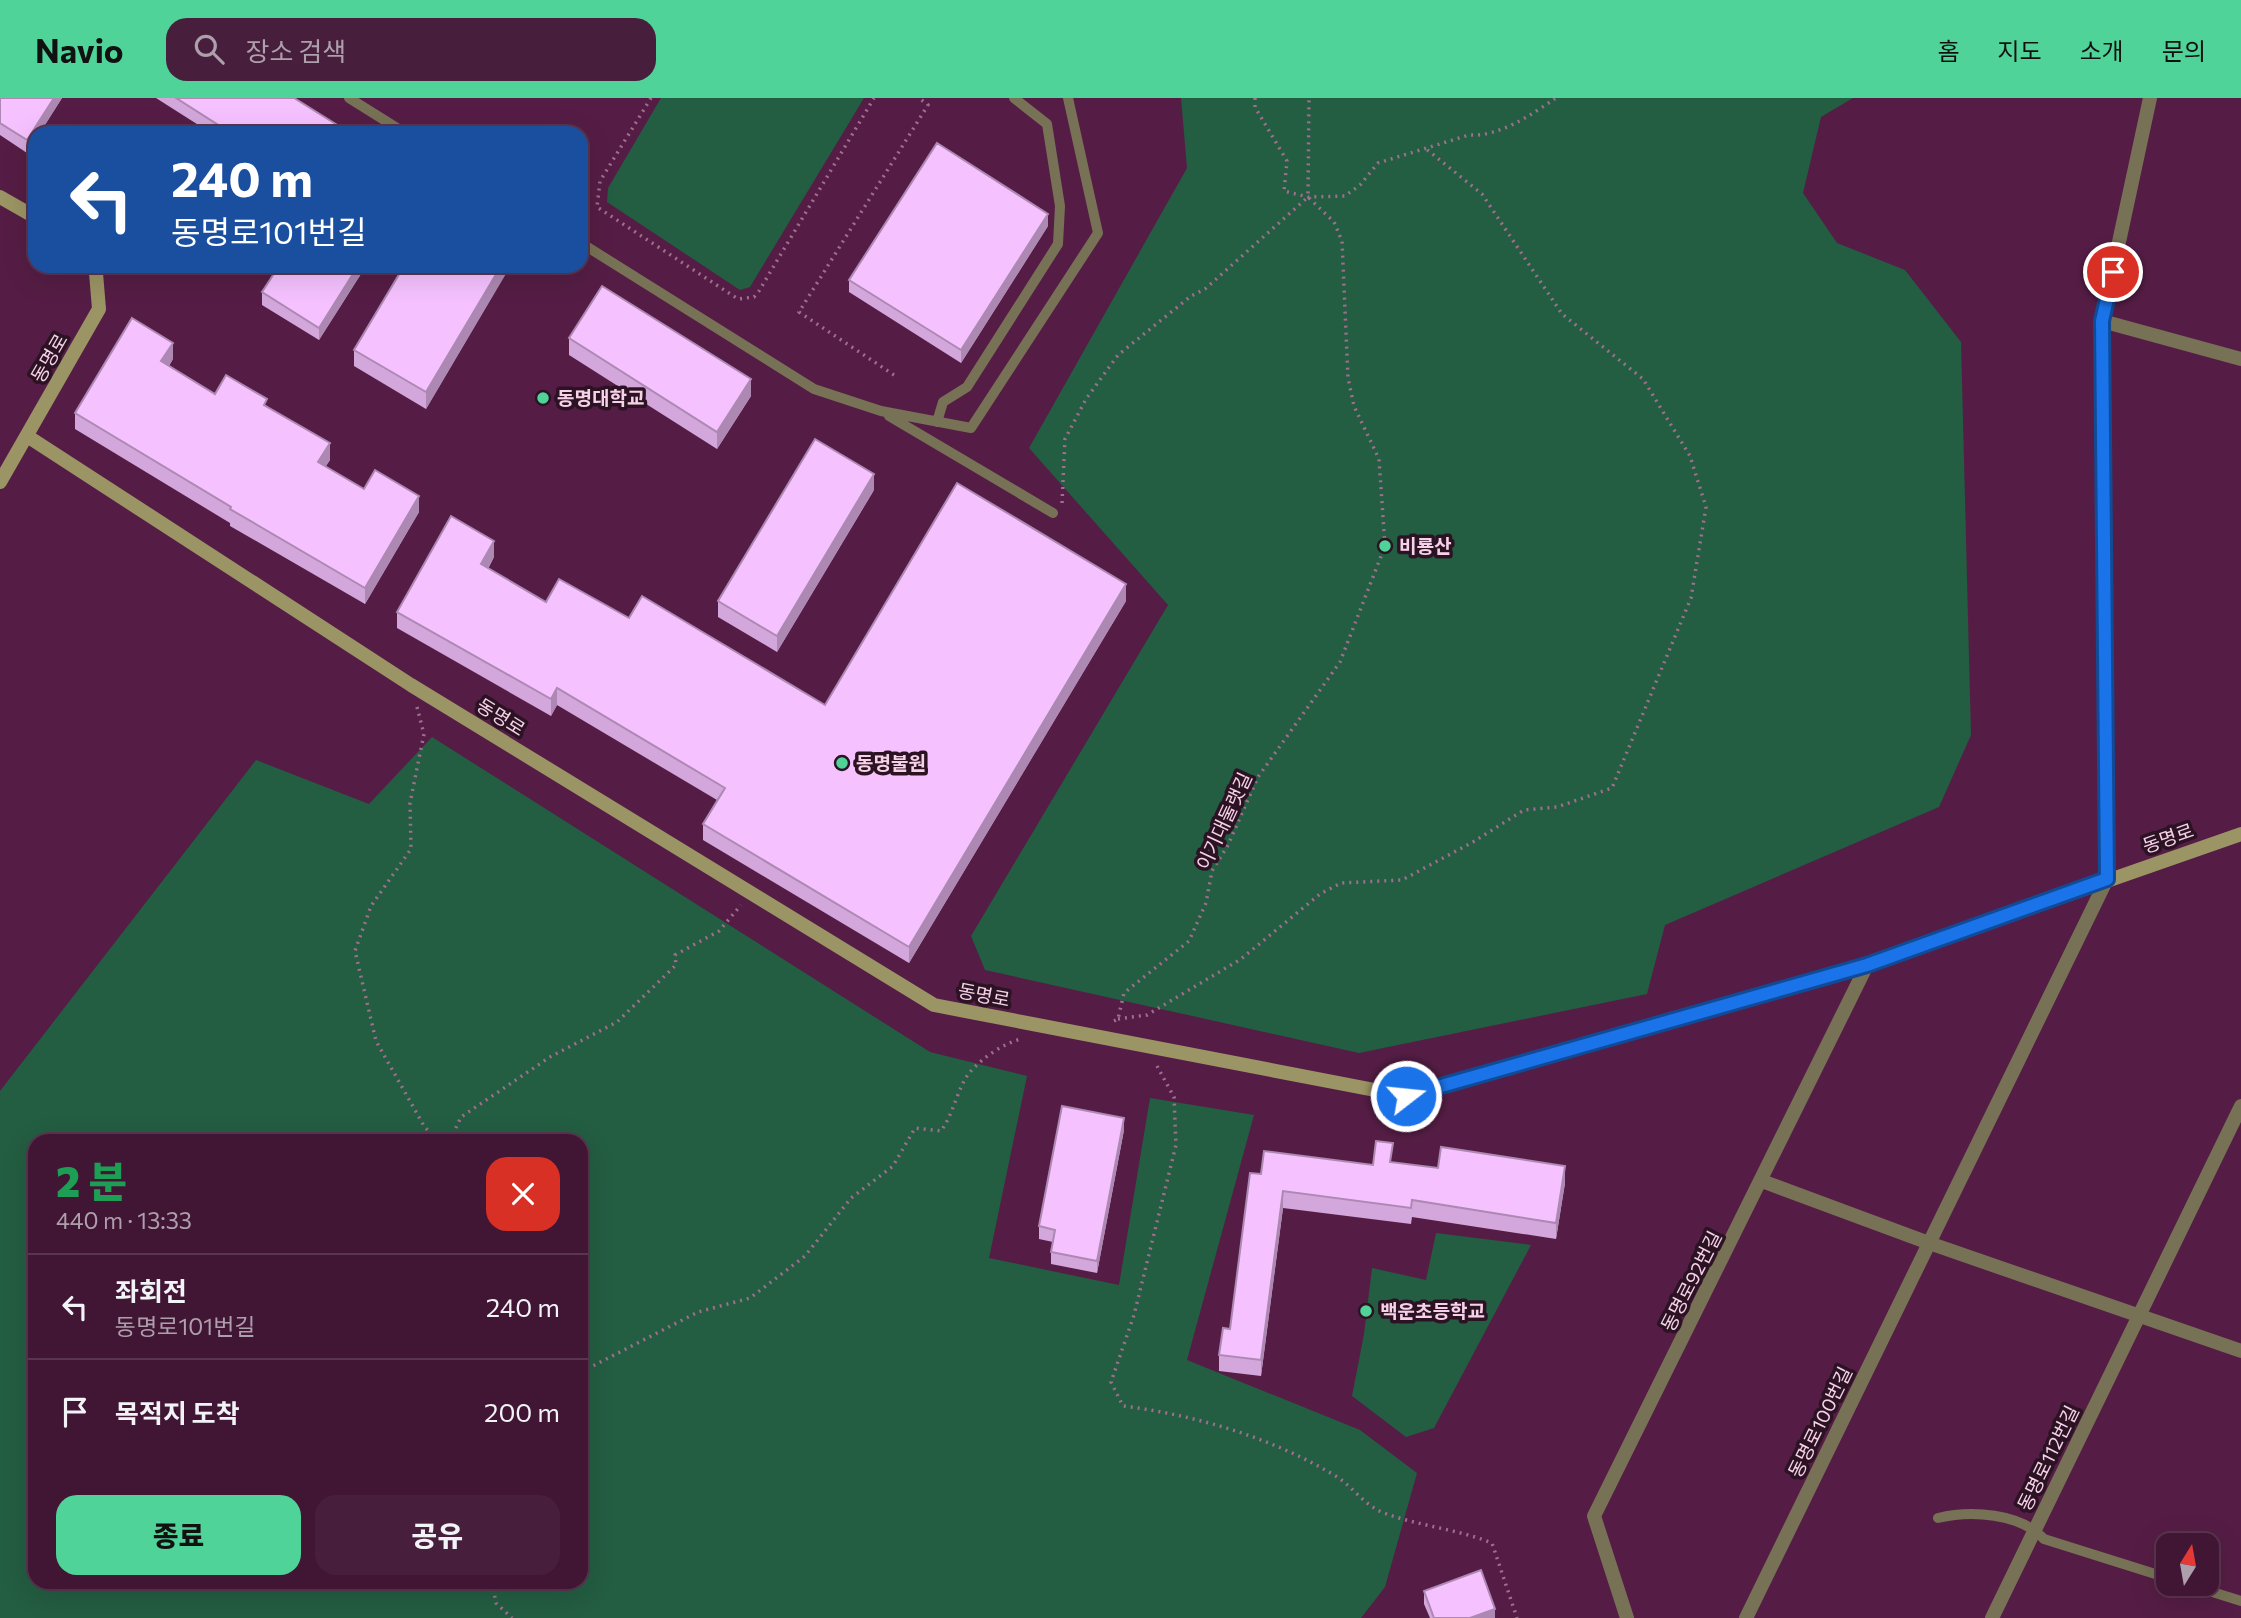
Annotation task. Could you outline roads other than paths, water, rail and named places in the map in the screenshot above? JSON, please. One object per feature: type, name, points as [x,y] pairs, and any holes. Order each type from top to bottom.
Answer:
[{"type":"street","points":[[2107,879],[2102,321],[2150,98]]},
{"type":"street","points":[[0,197],[28,213]]},
{"type":"street","name":"동명로","points":[[96,273],[99,309],[27,436],[411,685],[934,1005],[1406,1096],[1867,965],[2241,834]]},
{"type":"street","points":[[2102,321],[2241,359]]},
{"type":"street","points":[[0,482],[27,436]]},
{"type":"street","name":"동명로100번길","points":[[1746,1618],[2107,879]]},
{"type":"street","name":"동명로92번길","points":[[1627,1618],[1594,1516],[1867,965]]},
{"type":"street","name":"동명로112번길","points":[[1992,1618],[2241,1106]]},
{"type":"street","points":[[1762,1181],[1929,1243],[2241,1351]]},
{"type":"lane","points":[[349,98],[394,126]]},
{"type":"lane","points":[[937,422],[943,402],[967,387],[1058,244],[1060,206],[1047,124],[1014,98]]},
{"type":"lane","points":[[588,247],[814,389],[881,411],[971,428],[1098,233],[1068,98]]},
{"type":"lane","points":[[881,411],[1053,513]]},
{"type":"lane","points":[[1938,1518],[1964,1512],[2019,1522],[2035,1529],[2044,1539],[2156,1574]]},
{"type":"lane","points":[[2219,1594],[2241,1601]]},
{"type":"place","name":"동명대학교","points":[[543,398]]},
{"type":"place","name":"비룡산","points":[[1385,546]]},
{"type":"place","name":"동명불원","points":[[842,763]]},
{"type":"place","name":"백운초등학교","points":[[1366,1311]]}]
